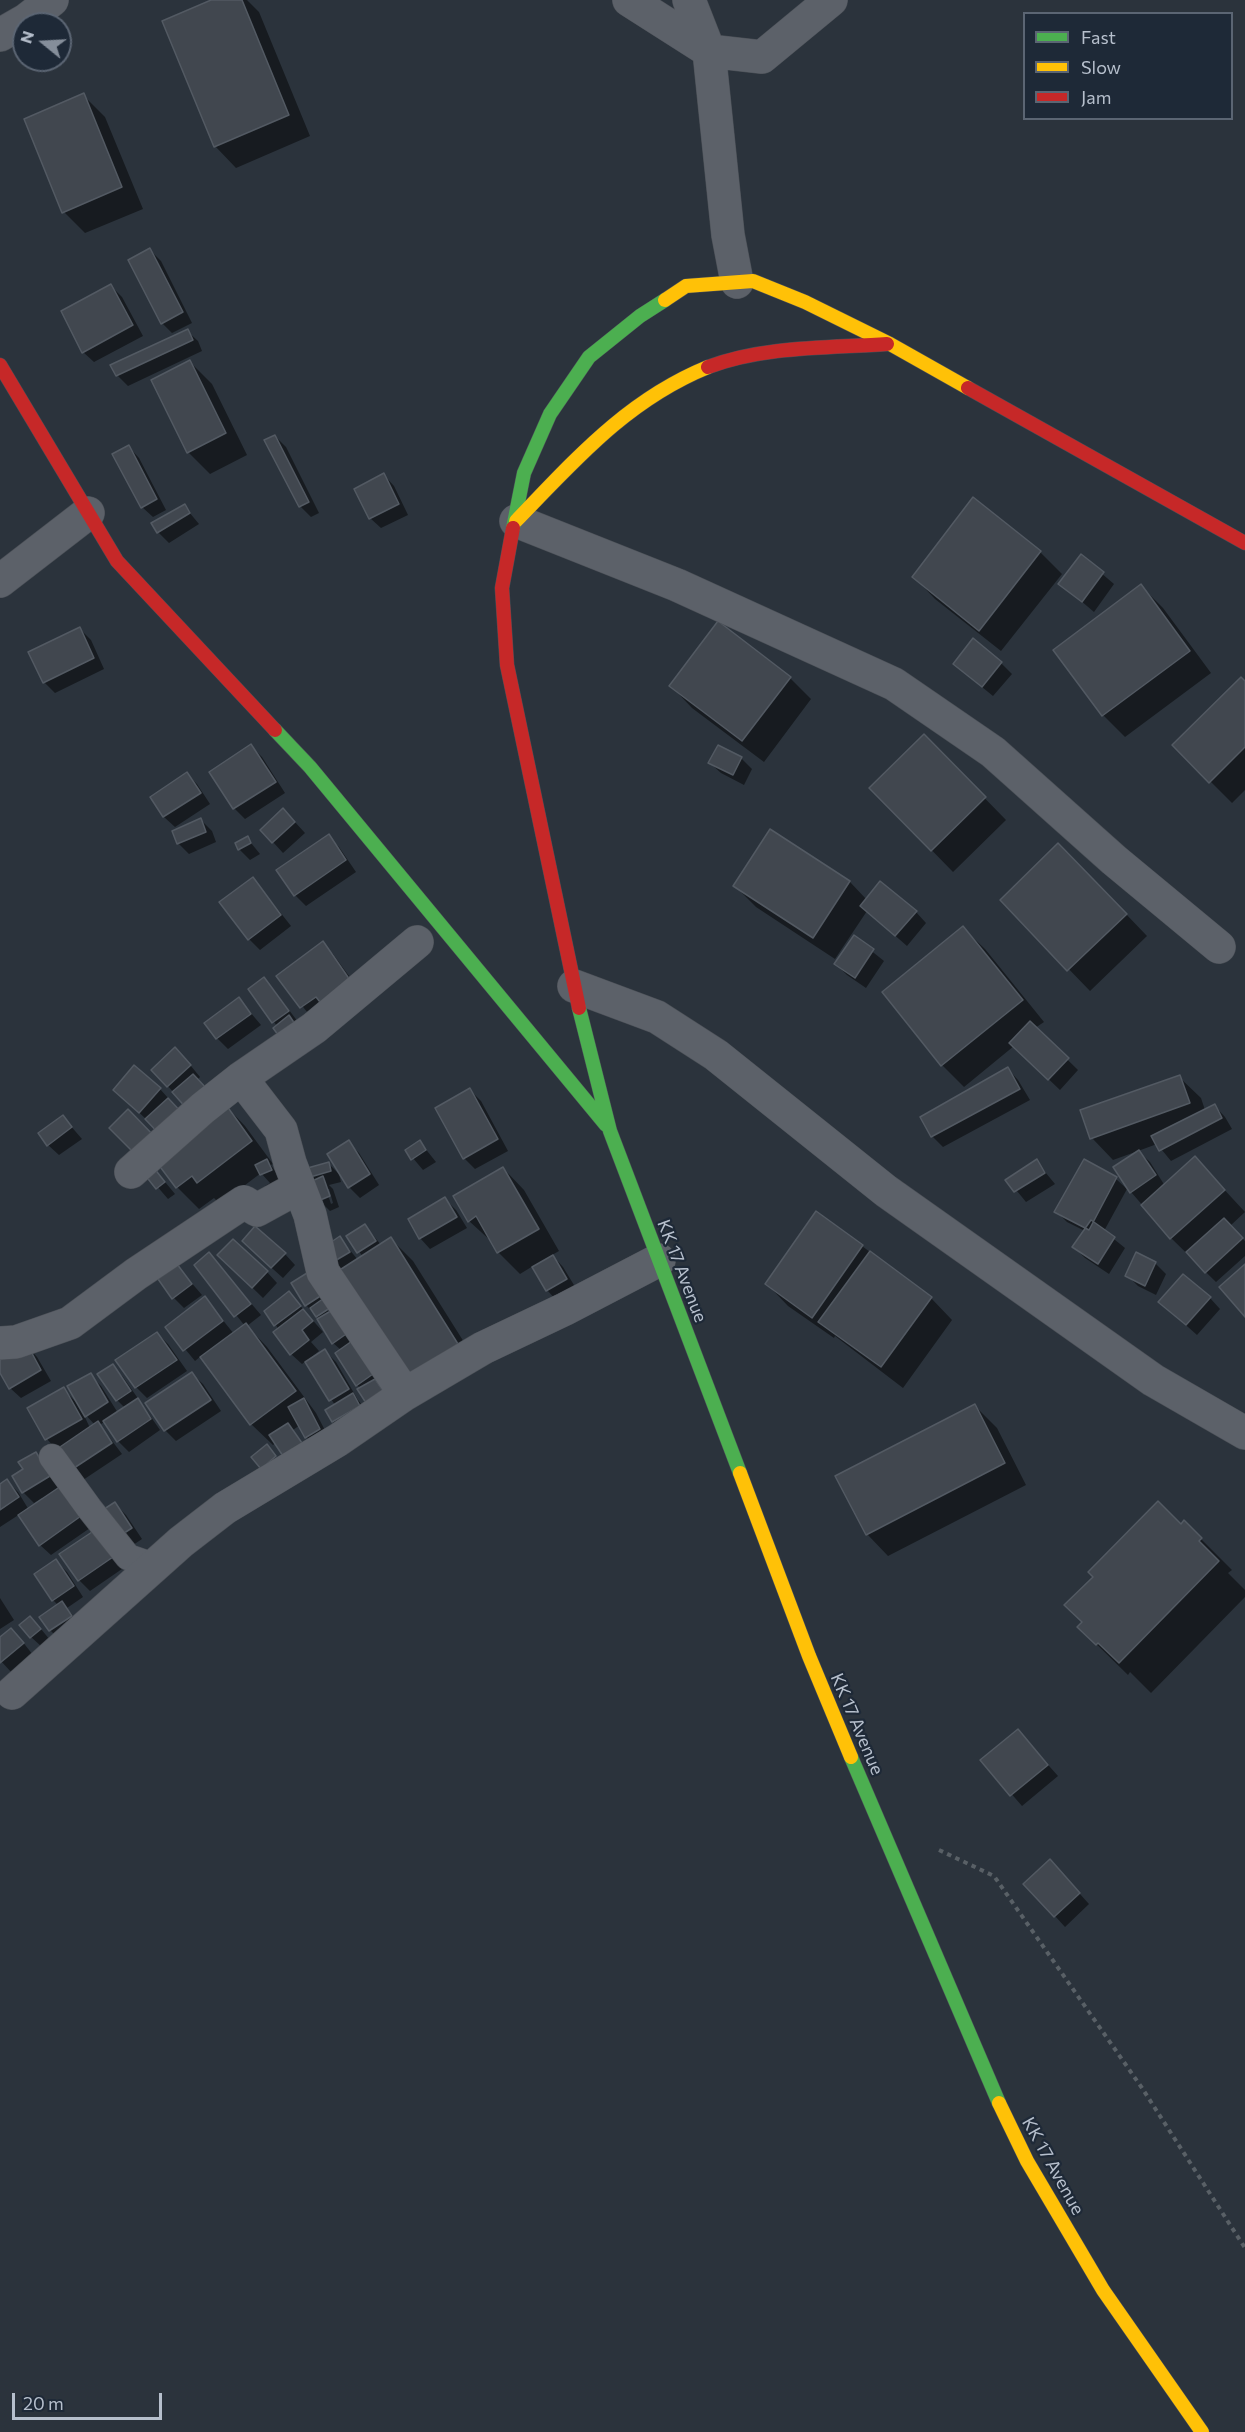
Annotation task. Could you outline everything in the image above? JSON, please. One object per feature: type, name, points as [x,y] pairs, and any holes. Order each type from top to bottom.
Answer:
[{"type":"street","points":[[0,35],[26,20],[52,0]]},
{"type":"street","points":[[629,0],[709,51],[762,57],[831,0]]},
{"type":"street","points":[[689,0],[709,51],[728,235],[737,282]]},
{"type":"street","name":"KK 17 Avenue","points":[[1202,2432],[1103,2290],[1027,2161],[984,2071],[809,1656],[610,1131],[574,986],[507,665],[502,588],[524,473],[550,414],[589,357],[640,316],[686,286],[753,281],[805,302],[890,344],[1245,543]]},
{"type":"street","points":[[890,344],[772,354],[711,366],[660,389],[602,434],[516,521],[677,585],[894,684],[993,752],[1114,861],[1219,947]]},
{"type":"street","points":[[0,365],[117,561],[309,767],[610,1131]]},
{"type":"street","points":[[0,581],[88,513]]},
{"type":"street","points":[[131,1172],[203,1108],[314,1028],[417,942]]},
{"type":"street","points":[[574,986],[657,1017],[716,1055],[886,1191],[1153,1380],[1245,1433]]},
{"type":"street","points":[[242,1078],[281,1130],[290,1163],[310,1215],[323,1272],[405,1394]]},
{"type":"street","points":[[0,1343],[16,1342],[70,1323],[136,1274],[244,1202],[257,1210],[299,1187]]},
{"type":"street","points":[[12,1693],[153,1566],[225,1508],[338,1440],[405,1394],[483,1348],[565,1310],[659,1260]]},
{"type":"lane","points":[[52,1457],[128,1557],[153,1566]]},
{"type":"path","points":[[879,1822],[994,1876],[1142,2088],[1245,2248]]},
{"type":"building","points":[[211,0],[242,0],[289,115],[214,147],[162,21]]},
{"type":"building","points":[[84,93],[122,187],[62,213],[24,119]]},
{"type":"building","points":[[150,248],[183,312],[161,324],[128,260]]},
{"type":"building","points":[[111,284],[133,325],[82,353],[61,311]]},
{"type":"building","points":[[188,329],[193,340],[116,376],[110,365]]},
{"type":"building","points":[[190,360],[226,433],[187,453],[151,380]]},
{"type":"building","points":[[275,435],[309,502],[299,507],[264,440]]},
{"type":"building","points":[[129,445],[157,499],[141,508],[112,454]]},
{"type":"building","points":[[384,473],[399,504],[369,519],[354,489]]},
{"type":"building","points":[[973,497],[1041,551],[979,631],[912,577]]},
{"type":"building","points":[[185,504],[190,513],[157,533],[151,523]]},
{"type":"building","points":[[1081,554],[1104,572],[1082,602],[1058,584]]},
{"type":"building","points":[[1141,584],[1190,651],[1102,716],[1053,650]]},
{"type":"building","points":[[718,621],[791,677],[742,741],[669,686]]},
{"type":"building","points":[[80,627],[94,658],[43,683],[28,652]]},
{"type":"building","points":[[973,638],[1002,662],[982,687],[953,664]]},
{"type":"building","points":[[1241,677],[1245,681],[1245,747],[1209,783],[1172,745]]},
{"type":"building","points":[[924,734],[986,797],[931,851],[869,788]]},
{"type":"building","points":[[251,744],[276,782],[233,809],[209,772]]},
{"type":"building","points":[[718,745],[742,757],[733,775],[708,763]]},
{"type":"building","points":[[187,772],[201,793],[163,817],[150,797]]},
{"type":"building","points":[[283,808],[295,822],[272,843],[260,830]]},
{"type":"building","points":[[201,818],[206,832],[177,844],[172,831]]},
{"type":"building","points":[[770,829],[850,881],[813,938],[733,886]]},
{"type":"building","points":[[329,834],[346,860],[294,896],[276,870]]},
{"type":"building","points":[[248,836],[251,843],[238,850],[235,843]]},
{"type":"building","points":[[1058,843],[1127,914],[1067,971],[1000,900]]},
{"type":"building","points":[[253,877],[281,915],[248,940],[219,902]]},
{"type":"building","points":[[880,881],[917,911],[895,936],[860,906]]},
{"type":"building","points":[[963,926],[1023,1000],[941,1066],[882,992]]},
{"type":"building","points":[[854,935],[874,949],[855,978],[834,964]]},
{"type":"building","points":[[323,941],[350,980],[320,1002],[316,997],[300,1008],[276,976]]},
{"type":"building","points":[[264,977],[289,1011],[272,1023],[248,989]]},
{"type":"building","points":[[239,997],[251,1014],[216,1039],[204,1023]]},
{"type":"building","points":[[289,1015],[297,1027],[281,1039],[273,1028]]},
{"type":"building","points":[[1030,1021],[1069,1058],[1048,1080],[1009,1043]]},
{"type":"building","points":[[175,1047],[191,1065],[167,1087],[151,1070]]},
{"type":"building","points":[[134,1065],[161,1088],[139,1113],[113,1090]]},
{"type":"building","points":[[1008,1067],[1020,1089],[931,1137],[920,1117]]},
{"type":"building","points":[[193,1074],[208,1090],[187,1109],[172,1092]]},
{"type":"building","points":[[1180,1075],[1190,1103],[1090,1139],[1080,1110]]},
{"type":"building","points":[[470,1088],[498,1139],[463,1159],[435,1108]]},
{"type":"building","points":[[168,1098],[185,1116],[162,1137],[145,1119]]},
{"type":"building","points":[[224,1102],[252,1141],[197,1183],[192,1176],[176,1188],[152,1156]]},
{"type":"building","points":[[1215,1104],[1222,1118],[1159,1151],[1151,1136]]},
{"type":"building","points":[[128,1109],[156,1138],[138,1157],[109,1128]]},
{"type":"building","points":[[63,1115],[72,1127],[47,1146],[38,1133]]},
{"type":"building","points":[[349,1140],[370,1174],[348,1188],[327,1154]]},
{"type":"building","points":[[420,1140],[426,1150],[411,1160],[405,1150]]},
{"type":"building","points":[[1139,1150],[1156,1175],[1130,1193],[1113,1167]]},
{"type":"building","points":[[1195,1156],[1225,1190],[1170,1239],[1141,1205]]},
{"type":"building","points":[[267,1159],[272,1170],[260,1175],[255,1165]]},
{"type":"building","points":[[1037,1159],[1045,1173],[1014,1192],[1005,1180]]},
{"type":"building","points":[[1084,1159],[1117,1177],[1089,1230],[1054,1212]]},
{"type":"building","points":[[329,1162],[331,1171],[307,1178],[304,1169]]},
{"type":"building","points":[[150,1163],[165,1182],[156,1189],[141,1170]]},
{"type":"building","points":[[503,1167],[539,1229],[497,1253],[476,1216],[468,1222],[453,1196]]},
{"type":"building","points":[[323,1176],[330,1196],[318,1201],[310,1182]]},
{"type":"building","points":[[445,1197],[457,1217],[419,1239],[408,1219]]},
{"type":"building","points":[[816,1211],[863,1245],[812,1318],[765,1284]]},
{"type":"building","points":[[1224,1218],[1243,1238],[1205,1273],[1186,1252]]},
{"type":"building","points":[[1091,1220],[1115,1237],[1098,1264],[1072,1247]]},
{"type":"building","points":[[365,1224],[376,1241],[357,1253],[346,1236]]},
{"type":"building","points":[[255,1226],[286,1253],[271,1268],[242,1241]]},
{"type":"building","points":[[340,1236],[350,1252],[333,1262],[324,1247]]},
{"type":"building","points":[[391,1237],[458,1344],[402,1380],[335,1273]]},
{"type":"building","points":[[233,1239],[268,1271],[252,1288],[217,1255]]},
{"type":"building","points":[[870,1251],[932,1297],[881,1367],[818,1322]]},
{"type":"building","points":[[209,1252],[251,1304],[234,1317],[194,1265]]},
{"type":"building","points":[[1136,1252],[1156,1262],[1145,1286],[1125,1276]]},
{"type":"building","points":[[553,1255],[567,1279],[546,1291],[532,1267]]},
{"type":"building","points":[[177,1264],[192,1284],[172,1299],[158,1279]]},
{"type":"building","points":[[1245,1264],[1245,1317],[1219,1287]]},
{"type":"building","points":[[307,1273],[322,1295],[305,1306],[291,1283]]},
{"type":"building","points":[[1183,1274],[1211,1297],[1186,1325],[1158,1302]]},
{"type":"building","points":[[289,1291],[301,1306],[274,1326],[264,1311]]},
{"type":"building","points":[[205,1296],[223,1321],[183,1351],[165,1327]]},
{"type":"building","points":[[324,1298],[330,1308],[316,1317],[310,1308]]},
{"type":"building","points":[[303,1309],[313,1321],[302,1330],[309,1340],[290,1355],[273,1332]]},
{"type":"building","points":[[334,1309],[349,1332],[332,1344],[317,1319]]},
{"type":"building","points":[[246,1323],[296,1391],[250,1425],[200,1357]]},
{"type":"building","points":[[157,1332],[177,1360],[135,1388],[115,1360]]},
{"type":"building","points":[[352,1341],[373,1374],[356,1386],[335,1353]]},
{"type":"building","points":[[27,1344],[41,1370],[9,1389],[0,1373],[0,1360]]},
{"type":"building","points":[[325,1349],[349,1389],[329,1401],[305,1362]]},
{"type":"building","points":[[113,1364],[131,1391],[116,1401],[97,1374]]},
{"type":"building","points":[[192,1372],[211,1400],[164,1431],[145,1403]]},
{"type":"building","points":[[91,1373],[108,1402],[85,1417],[67,1386]]},
{"type":"building","points":[[375,1379],[386,1395],[368,1406],[357,1389]]},
{"type":"building","points":[[64,1387],[82,1419],[45,1440],[27,1408]]},
{"type":"building","points":[[353,1393],[360,1406],[332,1422],[325,1410]]},
{"type":"building","points":[[138,1398],[151,1419],[117,1442],[103,1421]]},
{"type":"building","points":[[304,1398],[320,1429],[305,1438],[288,1407]]},
{"type":"building","points":[[975,1404],[1005,1463],[866,1535],[835,1476]]},
{"type":"building","points":[[98,1421],[112,1443],[71,1470],[57,1449]]},
{"type":"building","points":[[288,1423],[302,1443],[283,1456],[269,1435]]},
{"type":"building","points":[[267,1444],[276,1456],[261,1469],[251,1457]]},
{"type":"building","points":[[36,1452],[50,1476],[22,1493],[12,1476],[23,1469],[18,1462]]},
{"type":"building","points":[[7,1479],[19,1497],[0,1510],[0,1484]]},
{"type":"building","points":[[61,1486],[81,1516],[39,1546],[18,1515]]},
{"type":"building","points":[[1158,1501],[1181,1524],[1184,1520],[1202,1538],[1199,1541],[1219,1561],[1119,1663],[1077,1627],[1082,1622],[1064,1605],[1093,1577],[1088,1572]]},
{"type":"building","points":[[115,1502],[132,1528],[115,1539],[98,1513]]},
{"type":"building","points":[[95,1530],[113,1557],[78,1581],[59,1554]]},
{"type":"building","points":[[56,1559],[74,1586],[52,1601],[34,1574]]},
{"type":"building","points":[[62,1601],[72,1616],[49,1631],[39,1617]]},
{"type":"building","points":[[30,1616],[41,1629],[30,1638],[19,1625]]},
{"type":"building","points":[[11,1628],[24,1643],[0,1663],[0,1637]]},
{"type":"building","points":[[1018,1729],[1048,1765],[1010,1796],[980,1760]]},
{"type":"building","points":[[1050,1859],[1080,1893],[1054,1917],[1023,1884]]},
{"type":"traffic: fast","points":[[513,528],[524,473],[550,414],[589,357],[640,316],[665,300]]},
{"type":"traffic: fast","points":[[275,730],[310,767],[606,1125]]},
{"type":"traffic: fast","points":[[579,1008],[610,1131],[740,1473]]},
{"type":"traffic: fast","points":[[851,1757],[999,2103]]},
{"type":"traffic: slow","points":[[665,300],[686,286],[753,281],[805,302],[890,344],[968,388]]},
{"type":"traffic: slow","points":[[516,521],[581,454],[627,414],[652,396],[708,367]]},
{"type":"traffic: slow","points":[[740,1473],[809,1656],[851,1757]]},
{"type":"traffic: slow","points":[[999,2103],[1027,2161],[1103,2290],[1202,2432]]},
{"type":"traffic: jam","points":[[708,367],[729,360],[773,352],[887,344]]},
{"type":"traffic: jam","points":[[0,365],[117,561],[275,730]]},
{"type":"traffic: jam","points":[[968,388],[1245,543]]},
{"type":"traffic: jam","points":[[513,528],[502,588],[507,665],[579,1008]]}]
